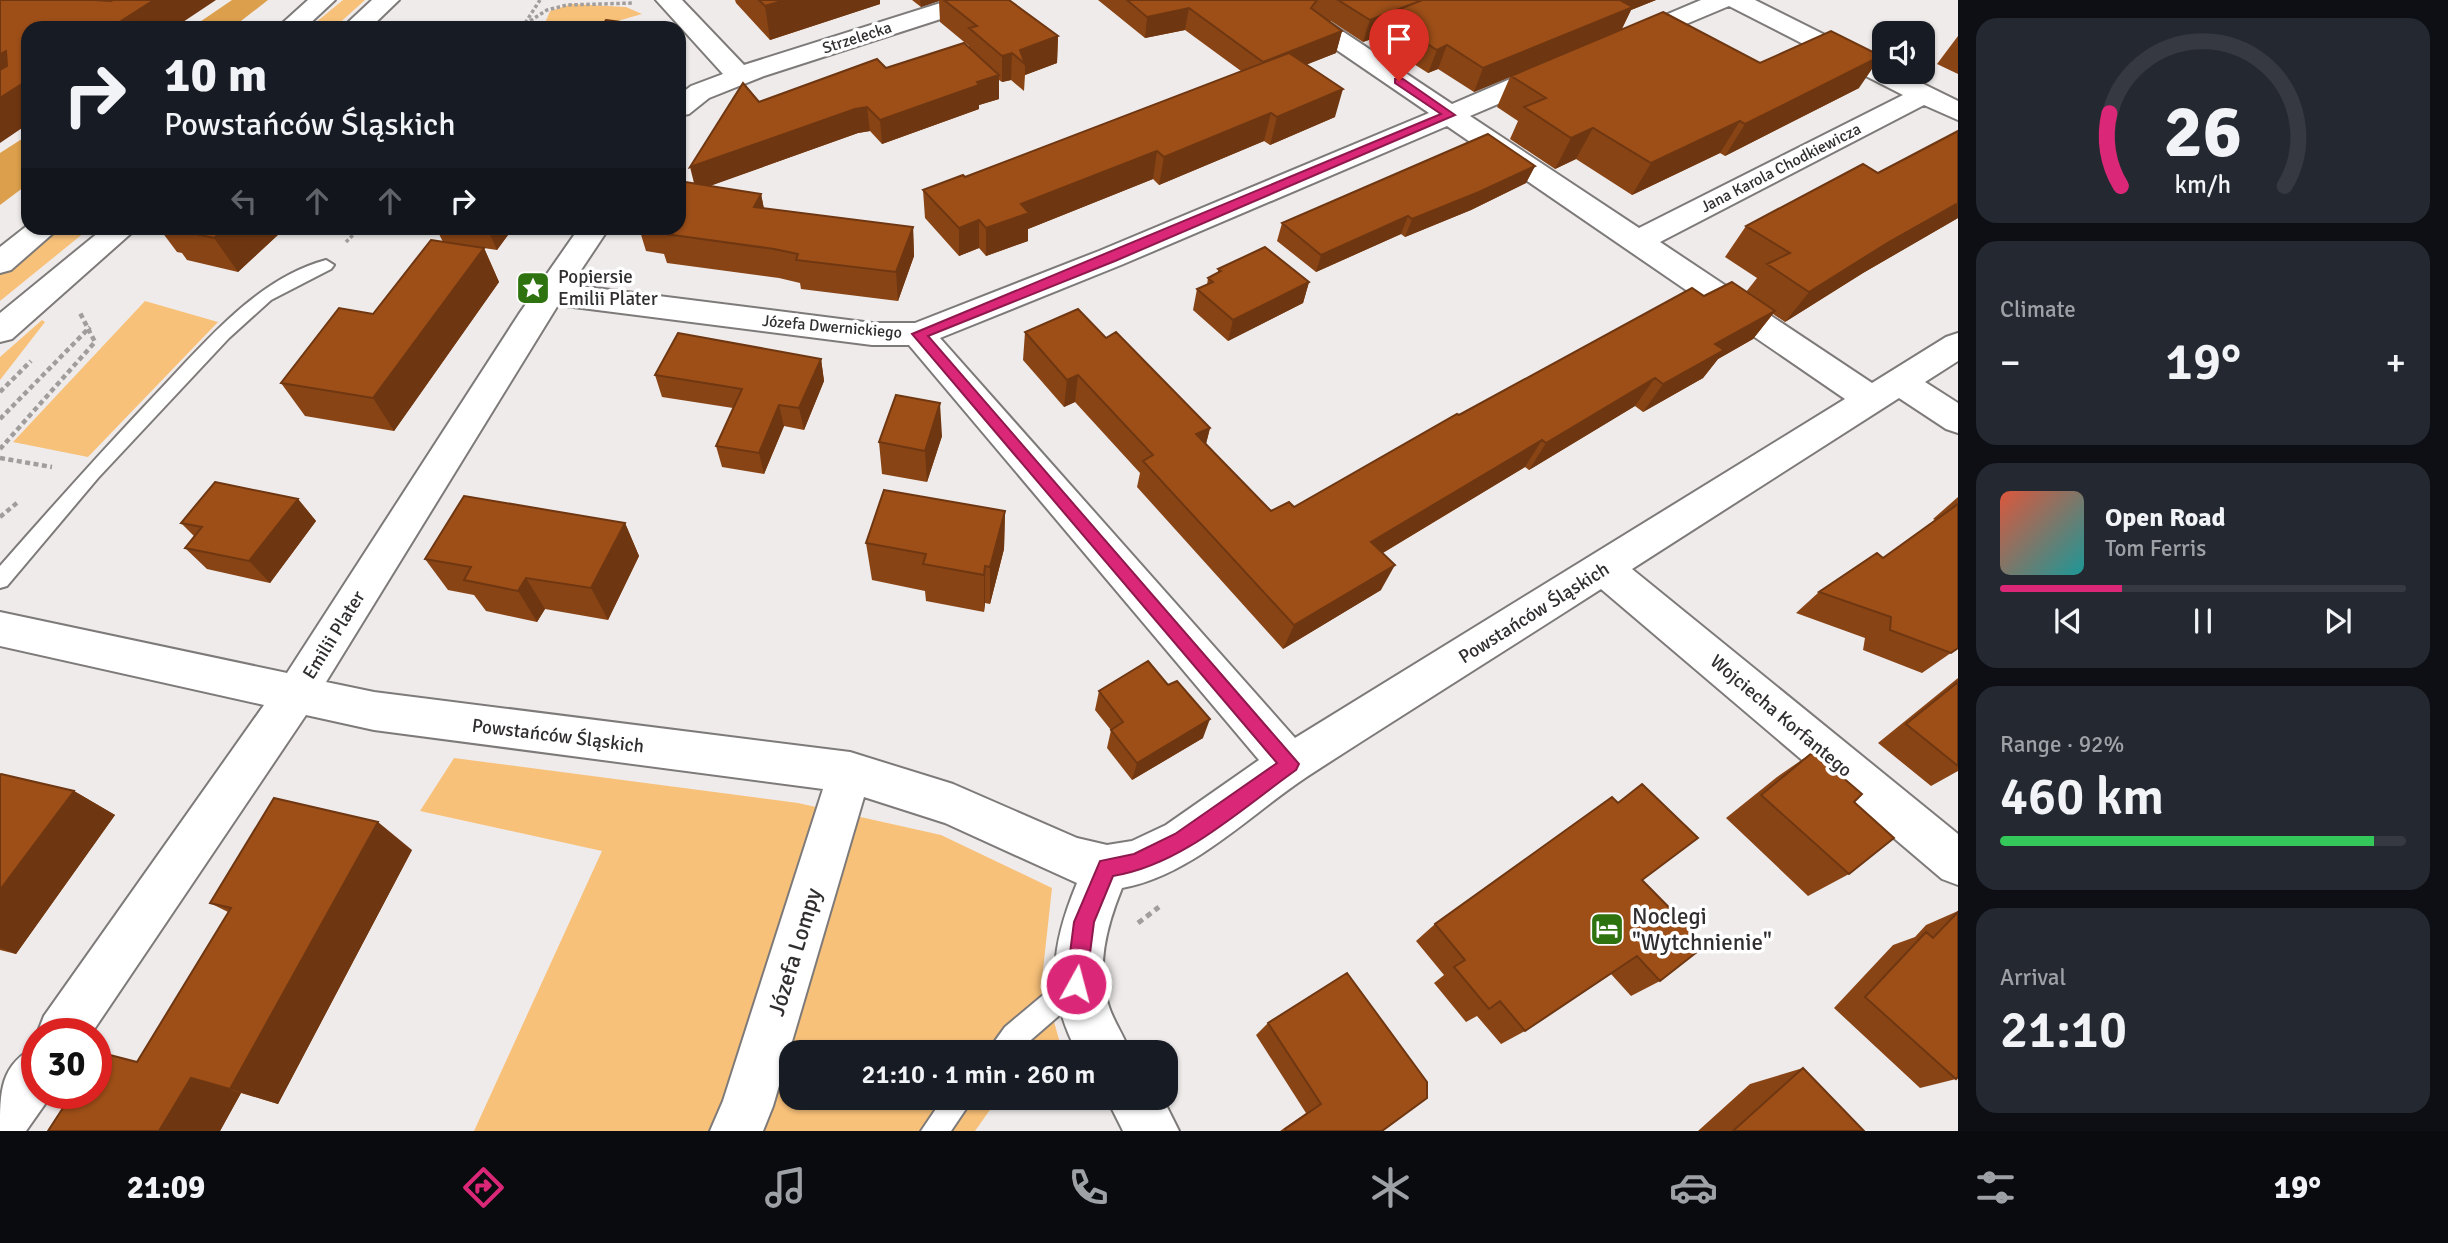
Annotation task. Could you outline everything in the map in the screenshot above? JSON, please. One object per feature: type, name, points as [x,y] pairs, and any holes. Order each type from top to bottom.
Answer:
[{"type":"street","points":[[298,21],[323,0]]},
{"type":"street","points":[[363,21],[387,0]]},
{"type":"street","name":"Strzelecka","points":[[740,77],[975,0]]},
{"type":"street","name":"Józefa Dwernickiego","points":[[549,293],[872,334],[918,334],[1110,258],[1722,0]]},
{"type":"street","points":[[1736,0],[1958,112]]},
{"type":"street","points":[[671,3],[740,77],[700,92],[686,103]]},
{"type":"street","points":[[1321,28],[1638,241],[1886,391],[1958,419]]},
{"type":"street","name":"Jana Karola Chodkiewicza","points":[[1638,241],[1924,95]]},
{"type":"street","points":[[0,263],[35,235]]},
{"type":"street","points":[[0,331],[114,235]]},
{"type":"street","name":"Emilii Plater","points":[[73,1018],[297,693],[549,293],[589,235]]},
{"type":"street","points":[[918,334],[1290,764]]},
{"type":"street","name":"Powstańców Śląskich","points":[[0,629],[211,677],[415,716],[850,772],[953,805],[1074,860],[1107,868],[1136,863],[1182,840],[1290,764],[1605,569],[1958,345]]},
{"type":"street","name":"Wojciecha Korfantego","points":[[1605,569],[1958,863]]},
{"type":"street","name":"Józefa Lompy","points":[[736,1131],[747,1106],[850,772]]},
{"type":"street","points":[[1098,1040],[1090,1028],[1076,984],[1084,922],[1107,868]]},
{"type":"street","points":[[0,1124],[21,1094]]},
{"type":"street","points":[[1140,1110],[1153,1131]]},
{"type":"lane","points":[[0,580],[92,473],[223,334],[265,296],[326,265]]},
{"type":"lane","points":[[1010,1040],[1076,984]]},
{"type":"lane","points":[[934,1131],[951,1110]]},
{"type":"path","points":[[527,21],[540,0]]},
{"type":"path","points":[[537,21],[547,10],[579,0],[671,3]]},
{"type":"path","points":[[0,449],[95,342],[90,327],[78,308]]},
{"type":"path","points":[[0,419],[90,327]]},
{"type":"path","points":[[0,458],[58,468],[48,477]]},
{"type":"path","points":[[0,517],[19,501]]},
{"type":"shaded area","points":[[232,0],[268,0],[241,21],[201,21]]},
{"type":"shaded area","points":[[343,0],[365,0],[342,21],[318,21]]},
{"type":"shaded area","points":[[572,4],[626,7],[642,14],[618,21],[546,21],[550,11]]},
{"type":"shaded area","points":[[21,140],[21,189],[0,205],[0,153]]},
{"type":"shaded area","points":[[47,235],[81,235],[0,301],[0,274]]},
{"type":"shaded area","points":[[145,301],[218,322],[88,457],[13,442]]},
{"type":"shaded area","points":[[42,320],[45,322],[0,380],[0,357]]},
{"type":"shaded area","points":[[454,758],[798,803],[941,835],[1052,888],[1042,979],[1059,1040],[779,1040],[779,1110],[990,1110],[975,1131],[474,1131],[602,851],[420,811]]},
{"type":"building","points":[[0,0],[154,0],[121,21],[21,21],[21,84],[0,98],[0,70],[7,66],[6,51],[0,54]]},
{"type":"building","points":[[759,0],[785,0],[765,6]]},
{"type":"building","points":[[944,0],[1009,0],[1058,36],[1020,50],[1025,64],[1012,53],[1002,56],[969,28],[977,26]]},
{"type":"building","points":[[1127,0],[1317,0],[1311,8],[1342,31],[1263,62],[1189,8],[1147,17]]},
{"type":"building","points":[[1338,0],[1419,0],[1420,1],[1370,20]]},
{"type":"building","points":[[1422,0],[1620,0],[1633,7],[1483,68],[1447,45],[1437,50],[1383,16]]},
{"type":"building","points":[[1663,12],[1760,63],[1831,31],[1872,52],[1872,60],[1745,124],[1740,121],[1651,163],[1593,128],[1571,138],[1524,107],[1546,98],[1511,76]]},
{"type":"building","points":[[964,43],[999,75],[977,82],[979,85],[880,120],[867,107],[855,109],[690,167],[743,83],[759,102],[877,59],[886,68]]},
{"type":"building","points":[[1289,53],[1343,89],[1277,117],[1271,113],[1164,157],[1157,151],[1021,204],[1029,213],[986,228],[979,220],[959,228],[923,190],[963,175],[965,177]]},
{"type":"building","points":[[1958,131],[1958,203],[1809,292],[1767,264],[1790,253],[1746,226],[1863,164],[1878,173]]},
{"type":"building","points":[[1488,134],[1535,166],[1412,219],[1408,216],[1321,255],[1282,223]]},
{"type":"building","points":[[686,182],[761,194],[754,207],[913,227],[896,272],[796,260],[798,254],[672,235],[686,235]]},
{"type":"building","points":[[431,240],[484,248],[373,398],[281,383],[339,308],[373,314]]},
{"type":"building","points":[[1265,247],[1309,282],[1233,320],[1197,289],[1213,282],[1208,278],[1221,271],[1218,269]]},
{"type":"building","points":[[1732,282],[1775,311],[1715,344],[1724,350],[1663,384],[1655,378],[1546,443],[1542,440],[1371,542],[1395,565],[1294,625],[1143,461],[1153,455],[1078,375],[1067,380],[1025,332],[1078,309],[1106,338],[1116,332],[1210,428],[1196,434],[1271,511],[1289,502],[1294,507],[1457,414],[1692,288],[1704,296]]},
{"type":"building","points":[[678,333],[821,359],[799,408],[779,405],[759,453],[716,446],[742,389],[655,375]]},
{"type":"building","points":[[896,395],[940,403],[925,451],[879,442]]},
{"type":"building","points":[[215,482],[298,499],[249,561],[185,548],[202,527],[181,523]]},
{"type":"building","points":[[884,490],[1005,511],[990,567],[985,566],[984,575],[923,564],[926,554],[866,543]]},
{"type":"building","points":[[464,496],[625,523],[591,588],[526,578],[518,591],[464,580],[471,567],[425,559]]},
{"type":"building","points":[[1958,504],[1958,648],[1951,653],[1890,630],[1891,617],[1819,592],[1877,553],[1883,558]]},
{"type":"building","points":[[1148,661],[1168,685],[1177,681],[1210,719],[1137,763],[1111,730],[1123,722],[1099,691]]},
{"type":"building","points":[[1958,682],[1958,766],[1906,724]]},
{"type":"building","points":[[1813,752],[1862,794],[1854,802],[1894,838],[1849,874],[1761,795]]},
{"type":"building","points":[[0,775],[74,791],[0,890]]},
{"type":"building","points":[[1642,784],[1698,838],[1642,880],[1706,945],[1660,981],[1637,956],[1525,1031],[1500,1001],[1489,1009],[1454,967],[1465,960],[1435,924],[1612,797],[1618,803]]},
{"type":"building","points":[[274,798],[378,822],[230,1089],[191,1078],[159,1131],[48,1131],[62,1109],[112,1109],[112,1056],[137,1062],[231,908],[210,903]]},
{"type":"building","points":[[1958,912],[1956,1079],[1865,997],[1926,932],[1933,938]]},
{"type":"building","points":[[1347,973],[1427,1082],[1427,1098],[1382,1131],[1286,1131],[1285,1129],[1321,1104],[1268,1023]]},
{"type":"building","points":[[1803,1068],[1864,1131],[1733,1131]]},
{"type":"place","name":"Popiersie Emilii Plater","points":[[533,288]]},
{"type":"place","name":"Noclegi \"Wytchnienie\"","points":[[1607,929]]},
{"type":"route","points":[[1076,984],[1084,922],[1107,868],[1136,863],[1182,840],[1290,764],[918,334],[1110,258],[1450,115],[1399,81]]}]
